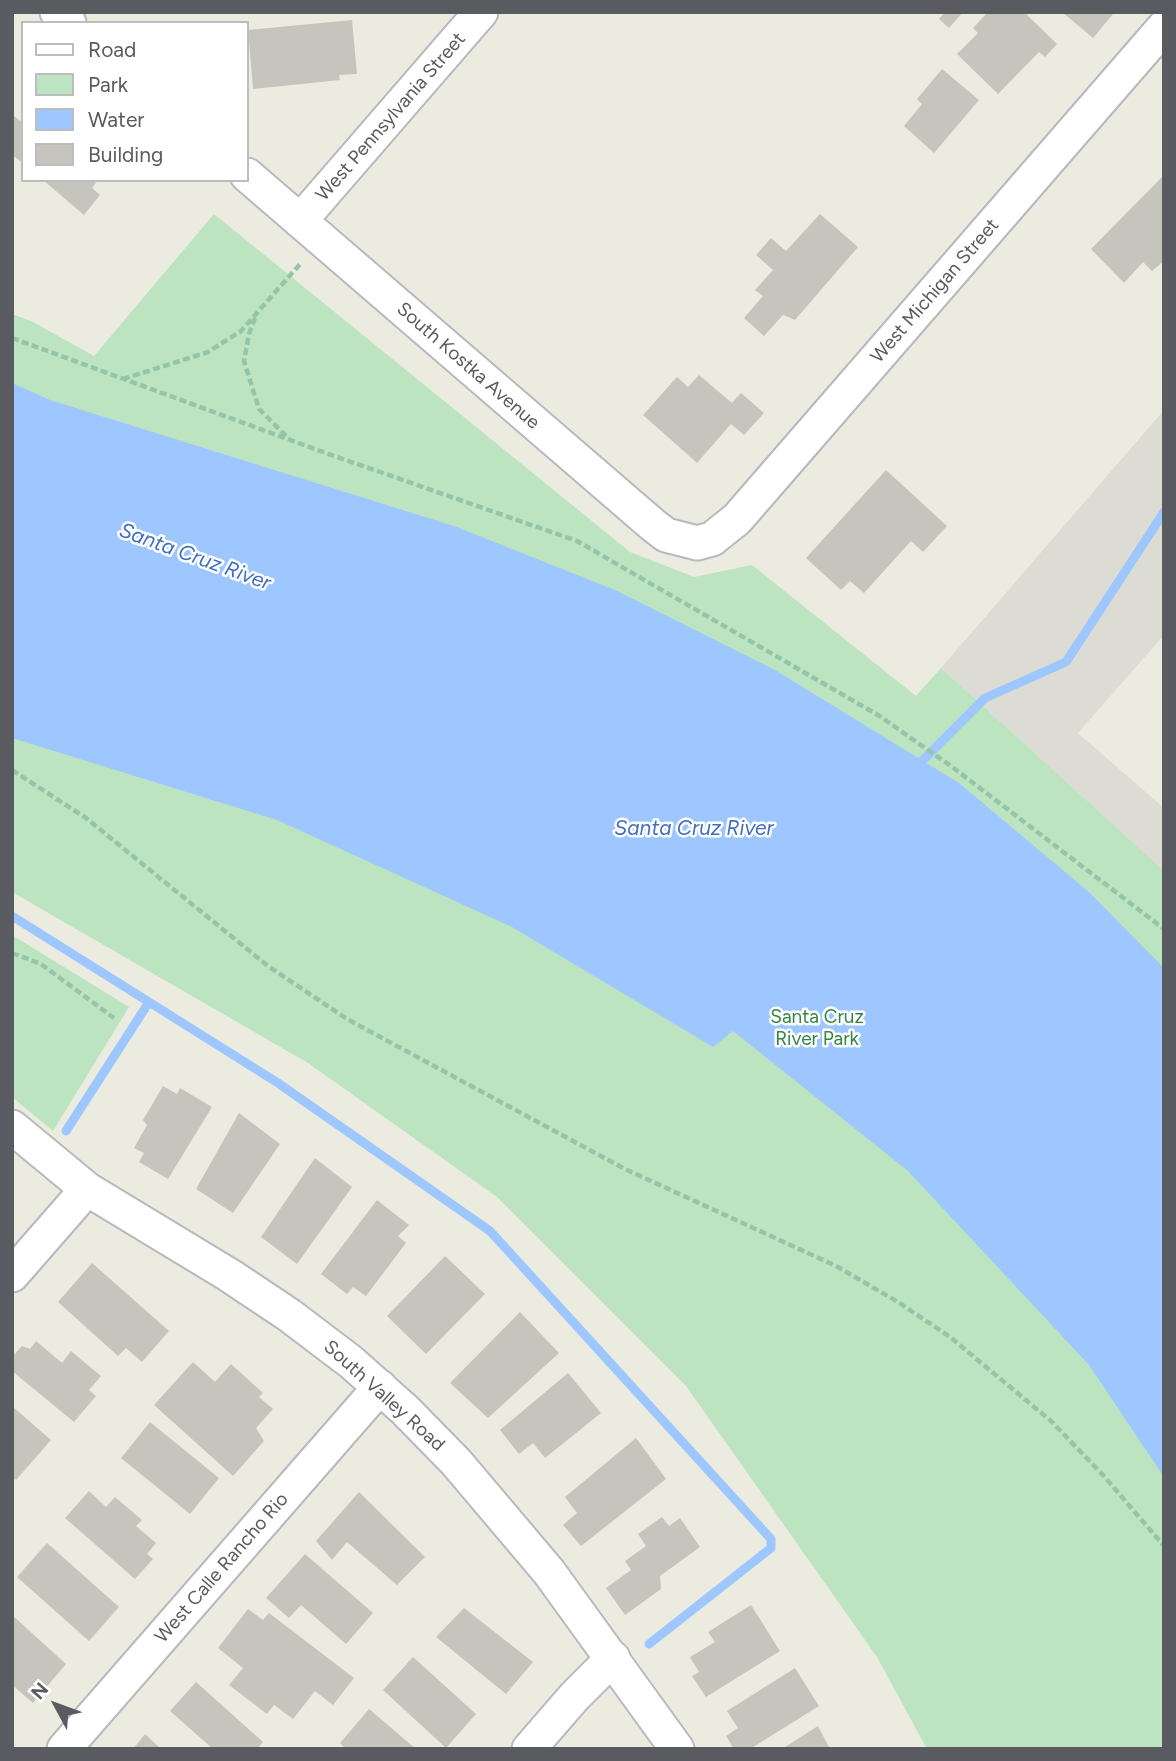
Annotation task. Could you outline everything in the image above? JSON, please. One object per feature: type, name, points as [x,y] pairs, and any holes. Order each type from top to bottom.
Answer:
[{"type":"street","name":"West Pennsylvania Street","points":[[311,230],[481,12]]},
{"type":"street","name":"West Michigan Street","points":[[697,543],[712,539],[737,519],[1164,27]]},
{"type":"street","name":"South Kostka Avenue","points":[[248,177],[653,525],[666,535],[697,543]]},
{"type":"street","name":"South Valley Road","points":[[12,1128],[87,1189],[260,1295],[319,1337],[380,1387],[429,1434],[483,1493],[549,1572],[677,1749]]},
{"type":"street","points":[[12,1275],[87,1189]]},
{"type":"street","name":"West Calle Rancho Rio","points":[[64,1749],[380,1387]]},
{"type":"street","points":[[529,1749],[574,1697],[613,1658]]},
{"type":"path","points":[[122,380],[208,352],[241,331],[257,312],[311,230]]},
{"type":"path","points":[[257,312],[244,361],[259,409],[290,440]]},
{"type":"path","points":[[12,338],[122,380],[577,541],[878,715],[951,766],[1164,929]]},
{"type":"path","points":[[12,770],[86,818],[268,966],[348,1019],[625,1169],[836,1266],[940,1330],[1051,1421],[1103,1475],[1164,1546]]},
{"type":"path","points":[[12,953],[41,964],[114,1018]]},
{"type":"shaded area","points":[[1164,410],[1164,635],[1078,733],[1164,808],[1164,872],[941,668]]},
{"type":"green space","name":"Santa Cruz River Park","points":[[214,214],[630,552],[694,577],[752,565],[916,696],[941,668],[1164,871],[1164,1749],[927,1749],[877,1657],[686,1386],[497,1197],[308,1063],[12,892],[12,314],[33,322],[94,356]]},
{"type":"green space","points":[[12,935],[129,1007],[53,1131],[12,1097]]},
{"type":"water","name":"Santa Cruz River","points":[[12,383],[50,400],[454,526],[615,590],[775,670],[959,783],[1090,893],[1164,968],[1164,1477],[1089,1365],[908,1171],[733,1031],[713,1047],[512,927],[277,820],[12,738]]},
{"type":"building","points":[[945,12],[963,12],[949,28],[939,19]]},
{"type":"building","points":[[988,12],[1024,12],[1057,44],[1045,57],[1039,52],[998,94],[957,54],[978,33],[973,28]]},
{"type":"building","points":[[1062,12],[1111,12],[1113,14],[1093,38]]},
{"type":"building","points":[[352,20],[357,74],[339,75],[340,80],[253,89],[248,30]]},
{"type":"building","points":[[942,69],[979,100],[934,153],[904,126],[922,104],[917,99]]},
{"type":"building","points":[[14,116],[21,121],[21,162],[12,155]]},
{"type":"building","points":[[1164,175],[1164,261],[1152,271],[1143,262],[1124,283],[1091,249]]},
{"type":"building","points":[[45,182],[96,182],[92,188],[100,195],[84,215]]},
{"type":"building","points":[[820,214],[858,247],[795,320],[783,315],[764,336],[744,318],[763,296],[755,290],[773,270],[756,255],[771,238],[786,251]]},
{"type":"building","points":[[699,375],[732,403],[741,393],[764,413],[744,435],[731,424],[697,463],[643,415],[677,377],[688,387]]},
{"type":"building","points":[[886,470],[947,526],[923,552],[911,541],[864,593],[850,581],[841,590],[806,558]]},
{"type":"building","points":[[163,1086],[177,1094],[180,1088],[212,1107],[168,1179],[139,1162],[144,1153],[134,1148],[147,1125],[143,1120]]},
{"type":"building","points":[[239,1113],[280,1144],[233,1213],[196,1189]]},
{"type":"building","points":[[315,1158],[352,1187],[297,1264],[261,1237]]},
{"type":"building","points":[[377,1200],[409,1225],[398,1236],[406,1243],[366,1296],[353,1287],[347,1294],[321,1274]]},
{"type":"building","points":[[445,1256],[485,1294],[426,1354],[387,1316]]},
{"type":"building","points":[[92,1263],[169,1331],[142,1362],[126,1348],[118,1356],[58,1302]]},
{"type":"building","points":[[520,1312],[559,1353],[488,1418],[450,1383]]},
{"type":"building","points":[[36,1341],[62,1363],[71,1351],[101,1376],[89,1390],[96,1396],[74,1422],[12,1371],[12,1357],[22,1346],[30,1349]]},
{"type":"building","points":[[193,1362],[215,1382],[231,1364],[263,1393],[259,1397],[273,1409],[256,1428],[264,1441],[233,1476],[154,1405]]},
{"type":"building","points":[[568,1373],[601,1413],[545,1458],[533,1443],[519,1454],[500,1430]]},
{"type":"building","points":[[12,1406],[51,1440],[16,1480],[12,1477]]},
{"type":"building","points":[[150,1422],[219,1478],[190,1514],[121,1458]]},
{"type":"building","points":[[636,1438],[666,1479],[581,1546],[563,1525],[577,1513],[565,1497]]},
{"type":"building","points":[[89,1491],[106,1507],[115,1497],[142,1520],[136,1526],[156,1543],[147,1554],[153,1559],[135,1579],[65,1518]]},
{"type":"building","points":[[359,1492],[425,1557],[397,1585],[347,1542],[332,1560],[316,1541]]},
{"type":"building","points":[[662,1517],[669,1526],[680,1518],[700,1547],[660,1576],[661,1589],[625,1615],[606,1588],[631,1570],[625,1561],[646,1546],[638,1534]]},
{"type":"building","points":[[47,1543],[119,1607],[89,1641],[17,1577]]},
{"type":"building","points":[[305,1554],[373,1613],[346,1644],[301,1605],[289,1618],[266,1598]]},
{"type":"building","points":[[751,1605],[780,1651],[706,1697],[692,1676],[699,1672],[690,1657],[715,1642],[708,1632]]},
{"type":"building","points":[[464,1608],[533,1662],[506,1694],[436,1637]]},
{"type":"building","points":[[248,1609],[263,1620],[269,1613],[354,1678],[333,1705],[315,1691],[293,1719],[274,1705],[267,1714],[229,1685],[243,1668],[218,1648]]},
{"type":"building","points":[[12,1615],[66,1664],[33,1703],[12,1685]]},
{"type":"building","points":[[413,1657],[476,1714],[446,1748],[383,1690]]},
{"type":"building","points":[[795,1668],[819,1706],[750,1749],[734,1749],[726,1736],[738,1728],[727,1711]]},
{"type":"building","points":[[196,1682],[263,1742],[257,1749],[213,1749],[170,1711]]},
{"type":"building","points":[[369,1709],[416,1749],[346,1749],[340,1743]]},
{"type":"building","points":[[818,1726],[830,1749],[782,1749]]},
{"type":"building","points":[[145,1734],[161,1749],[133,1749]]},
{"type":"waterway","points":[[916,767],[985,698],[1066,662],[1164,512]]},
{"type":"waterway","points":[[12,916],[278,1083],[490,1231],[771,1539],[771,1548],[649,1644]]},
{"type":"waterway","points":[[66,1131],[149,1002]]}]
